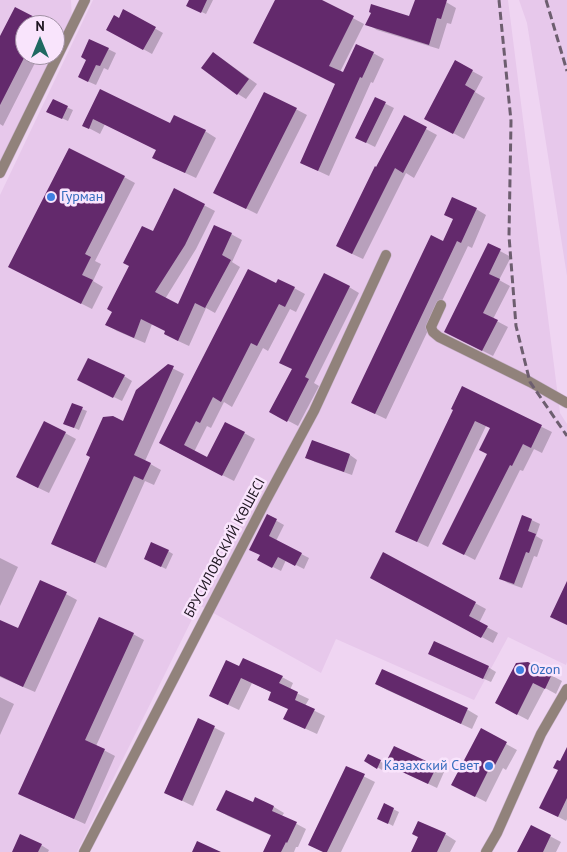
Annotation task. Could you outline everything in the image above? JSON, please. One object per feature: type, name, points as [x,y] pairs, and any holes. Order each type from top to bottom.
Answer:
[{"type":"street","points":[[0,173],[86,0]]},
{"type":"street","name":"БРУСИЛОВСКИЙ КӨШЕСІ","points":[[84,852],[314,411],[386,255]]},
{"type":"street","points":[[441,305],[431,327],[433,332],[439,337],[567,402]]},
{"type":"street","points":[[486,852],[497,832],[541,734],[567,688]]},
{"type":"shaded area","points":[[0,0],[71,0],[72,22],[65,36],[65,15],[15,15],[15,65],[51,65],[0,171]]},
{"type":"shaded area","points":[[93,0],[508,0],[560,413],[567,424],[567,662],[566,665],[508,637],[474,700],[336,639],[321,673],[199,605],[77,852],[0,852],[0,195],[62,65],[65,65],[65,59]]},
{"type":"shaded area","points":[[519,0],[567,0],[567,276],[527,23]]},
{"type":"building","points":[[189,0],[207,0],[201,13],[186,6]]},
{"type":"building","points":[[275,0],[322,0],[354,16],[329,66],[343,72],[356,44],[374,52],[362,78],[360,77],[318,171],[300,163],[335,84],[253,43]]},
{"type":"building","points":[[415,0],[447,0],[441,19],[437,18],[429,45],[365,25],[371,13],[369,12],[371,4],[409,16]]},
{"type":"building","points":[[15,7],[31,15],[15,15],[15,65],[20,65],[0,105],[0,36]]},
{"type":"building","points":[[123,9],[156,27],[143,50],[106,30],[114,15],[119,18]]},
{"type":"building","points":[[89,39],[109,48],[100,66],[96,65],[88,82],[78,77],[86,60],[81,57]]},
{"type":"building","points":[[213,52],[249,79],[237,95],[201,68]]},
{"type":"building","points":[[455,60],[473,70],[465,85],[475,91],[453,134],[424,119]]},
{"type":"building","points":[[100,89],[170,123],[174,115],[206,130],[185,173],[152,158],[156,150],[93,119],[89,129],[82,126]]},
{"type":"building","points":[[264,92],[297,108],[246,209],[213,193]]},
{"type":"building","points":[[375,97],[386,102],[366,143],[355,138]]},
{"type":"building","points":[[53,99],[68,106],[62,119],[46,112]]},
{"type":"building","points":[[404,115],[427,127],[403,173],[395,168],[352,254],[336,246],[375,166]]},
{"type":"building","points":[[69,148],[125,176],[85,254],[91,257],[82,275],[93,280],[81,304],[8,267]]},
{"type":"building","points":[[174,188],[205,204],[185,245],[155,292],[178,304],[214,225],[232,233],[222,255],[231,260],[205,308],[195,303],[178,341],[164,334],[165,331],[141,319],[134,338],[105,325],[112,312],[107,309],[129,266],[123,263],[142,226],[153,231]]},
{"type":"building","points":[[452,197],[477,208],[461,243],[457,241],[375,414],[351,403],[431,235],[443,241],[453,219],[444,215]]},
{"type":"building","points":[[488,243],[501,249],[489,274],[500,279],[483,313],[498,320],[482,351],[444,332]]},
{"type":"building","points":[[248,269],[276,283],[278,279],[295,287],[285,307],[279,304],[257,346],[251,343],[221,402],[213,397],[200,423],[196,421],[184,445],[207,457],[225,422],[245,432],[222,476],[159,443]]},
{"type":"building","points":[[324,273],[350,286],[305,377],[309,379],[287,422],[269,412],[292,369],[279,363]]},
{"type":"building","points":[[88,358],[125,375],[113,398],[77,380]]},
{"type":"building","points":[[168,364],[174,366],[134,455],[151,463],[143,480],[134,476],[95,563],[51,544],[90,457],[86,455],[103,417],[113,416],[123,421],[136,390]]},
{"type":"building","points":[[462,386],[542,425],[531,448],[523,444],[512,466],[510,465],[464,555],[442,544],[487,454],[479,450],[490,428],[475,421],[417,542],[395,532],[453,410],[451,409]]},
{"type":"building","points":[[72,403],[83,407],[74,428],[63,424]]},
{"type":"building","points":[[44,421],[66,432],[38,488],[16,477]]},
{"type":"building","points":[[312,440],[350,454],[344,472],[305,458]]},
{"type":"building","points":[[267,514],[277,519],[269,536],[302,553],[295,566],[278,557],[272,568],[257,560],[260,555],[249,550]]},
{"type":"building","points":[[522,515],[532,519],[528,531],[536,534],[529,553],[526,552],[514,584],[499,579]]},
{"type":"building","points":[[151,542],[169,550],[161,567],[144,559]]},
{"type":"building","points":[[383,552],[476,602],[469,616],[488,626],[481,638],[370,578]]},
{"type":"building","points":[[40,580],[67,592],[23,687],[0,676],[0,620],[18,628]]},
{"type":"building","points":[[567,581],[567,625],[550,617]]},
{"type":"building","points":[[99,617],[134,633],[85,740],[105,749],[74,819],[18,794]]},
{"type":"building","points":[[434,641],[489,666],[483,679],[428,654]]},
{"type":"building","points":[[243,658],[283,676],[279,683],[298,692],[295,700],[315,709],[305,729],[283,719],[288,709],[268,700],[271,692],[241,678],[228,705],[209,696],[226,660],[239,666]]},
{"type":"building","points":[[528,662],[552,674],[545,689],[533,683],[517,715],[495,703],[516,663]]},
{"type":"building","points":[[382,669],[468,708],[461,724],[375,684]]},
{"type":"building","points":[[198,718],[215,726],[182,801],[164,793]]},
{"type":"building","points":[[481,728],[507,742],[495,765],[492,763],[475,797],[451,785]]},
{"type":"building","points":[[394,746],[437,766],[428,784],[385,764]]},
{"type":"building","points":[[567,747],[567,798],[558,817],[539,808],[558,770],[553,768],[557,760],[560,761]]},
{"type":"building","points":[[368,754],[381,760],[377,769],[364,761]]},
{"type":"building","points":[[346,766],[365,774],[327,852],[323,852],[308,845]]},
{"type":"building","points":[[226,790],[253,802],[255,797],[274,806],[272,811],[297,822],[281,852],[263,852],[271,835],[216,810]]},
{"type":"building","points":[[384,803],[394,808],[388,824],[377,819]]},
{"type":"building","points":[[418,821],[446,833],[437,852],[411,852],[418,837],[412,834]]},
{"type":"building","points":[[531,825],[551,835],[543,852],[517,852]]},
{"type":"building","points":[[20,834],[42,844],[38,852],[12,852]]},
{"type":"building","points":[[197,841],[221,852],[192,852]]},
{"type":"railway","points":[[499,0],[511,121],[509,236],[516,326],[530,382],[567,436]]},
{"type":"railway","points":[[546,0],[567,71]]},
{"type":"place","name":"Гурман","points":[[51,197]]},
{"type":"place","name":"Ozon","points":[[520,670]]},
{"type":"place","name":"Казахский Свет","points":[[489,766]]}]
